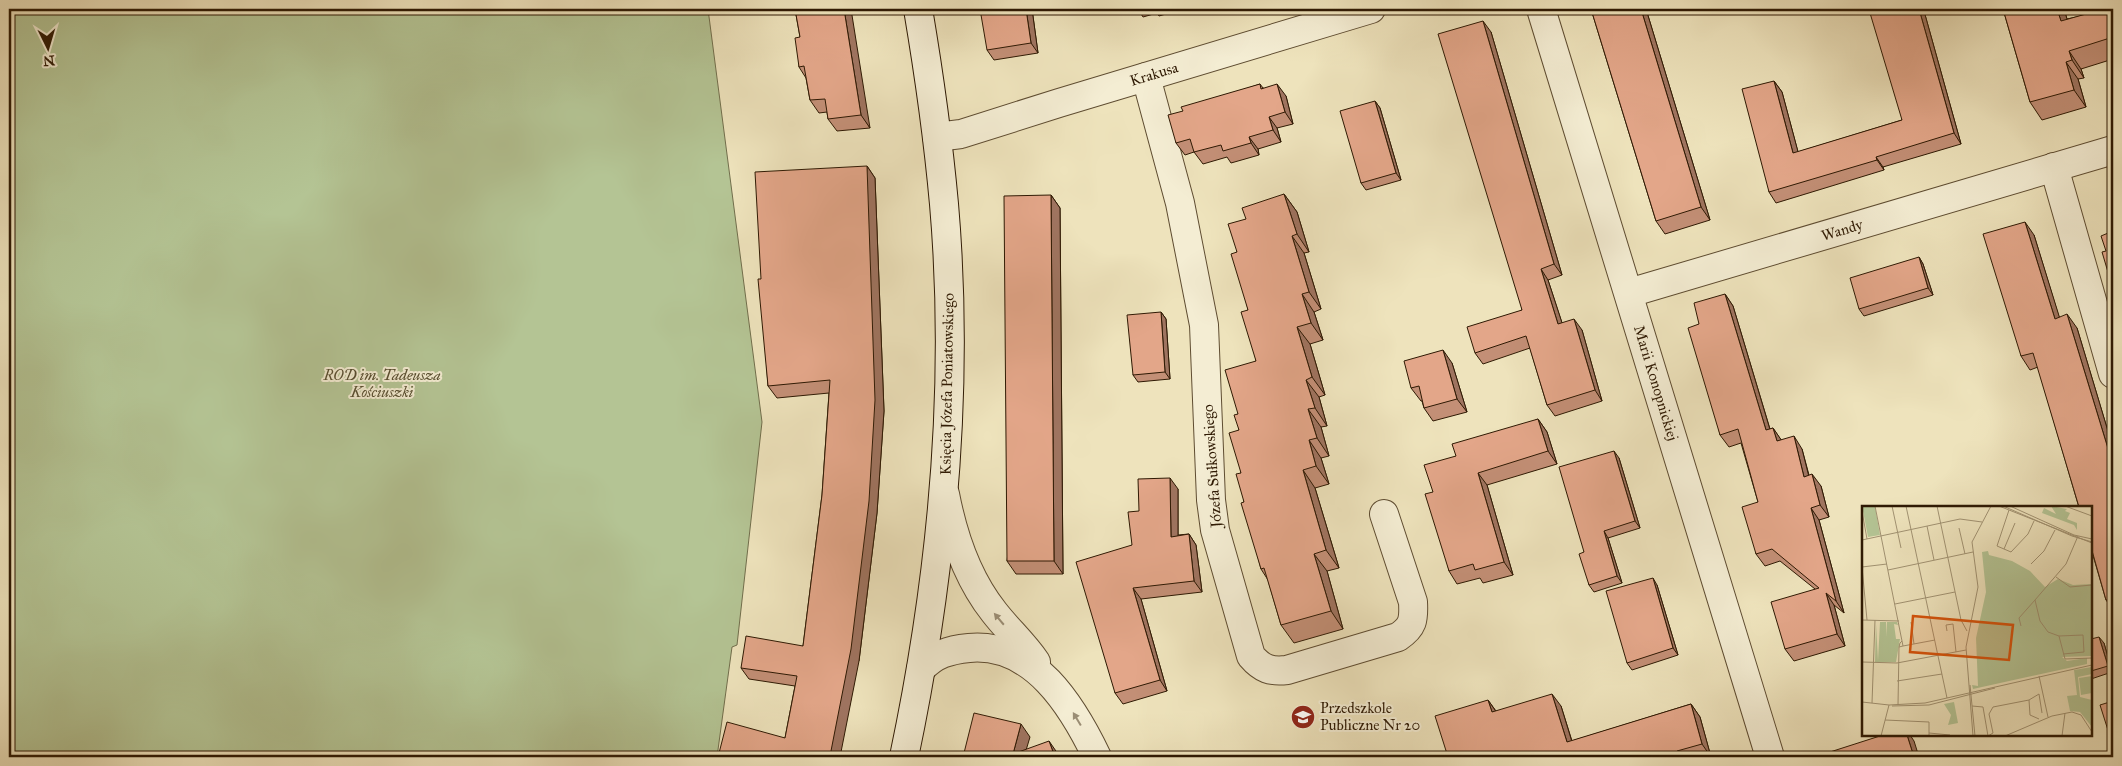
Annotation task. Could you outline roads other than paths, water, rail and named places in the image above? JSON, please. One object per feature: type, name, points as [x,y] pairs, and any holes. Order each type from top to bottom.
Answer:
[{"type":"street","name":"Księcia Józefa Poniatowskiego","points":[[904,757],[932,604],[944,491],[948,425],[950,323],[946,224],[937,138],[918,9]]},
{"type":"street","name":"Krakusa","points":[[937,138],[961,134],[1371,9]]},
{"type":"street","name":"Marii Konopnickiej","points":[[1541,9],[1770,757]]},
{"type":"street","name":"Józefa Sułkowskiego","points":[[1146,77],[1180,203],[1204,324],[1211,500],[1215,530],[1251,656],[1259,666],[1272,672],[1287,670],[1398,637],[1409,630],[1414,616],[1413,602],[1384,514]]},
{"type":"street","name":"Wandy","points":[[1629,293],[2113,150]]},
{"type":"street","points":[[2054,167],[2113,374]]},
{"type":"street","points":[[944,491],[955,534],[977,587],[993,611],[1035,660],[1051,684],[1064,698],[1097,757]]},
{"type":"street","points":[[921,669],[935,656],[946,652],[983,647],[1013,656],[1051,684]]},
{"type":"place","name":"Przedszkole Publiczne Nr 20","points":[[1303,717]]},
{"type":"park label","name":"ROD im. Tadeusza Kościuszki","points":[[382,384]]}]
